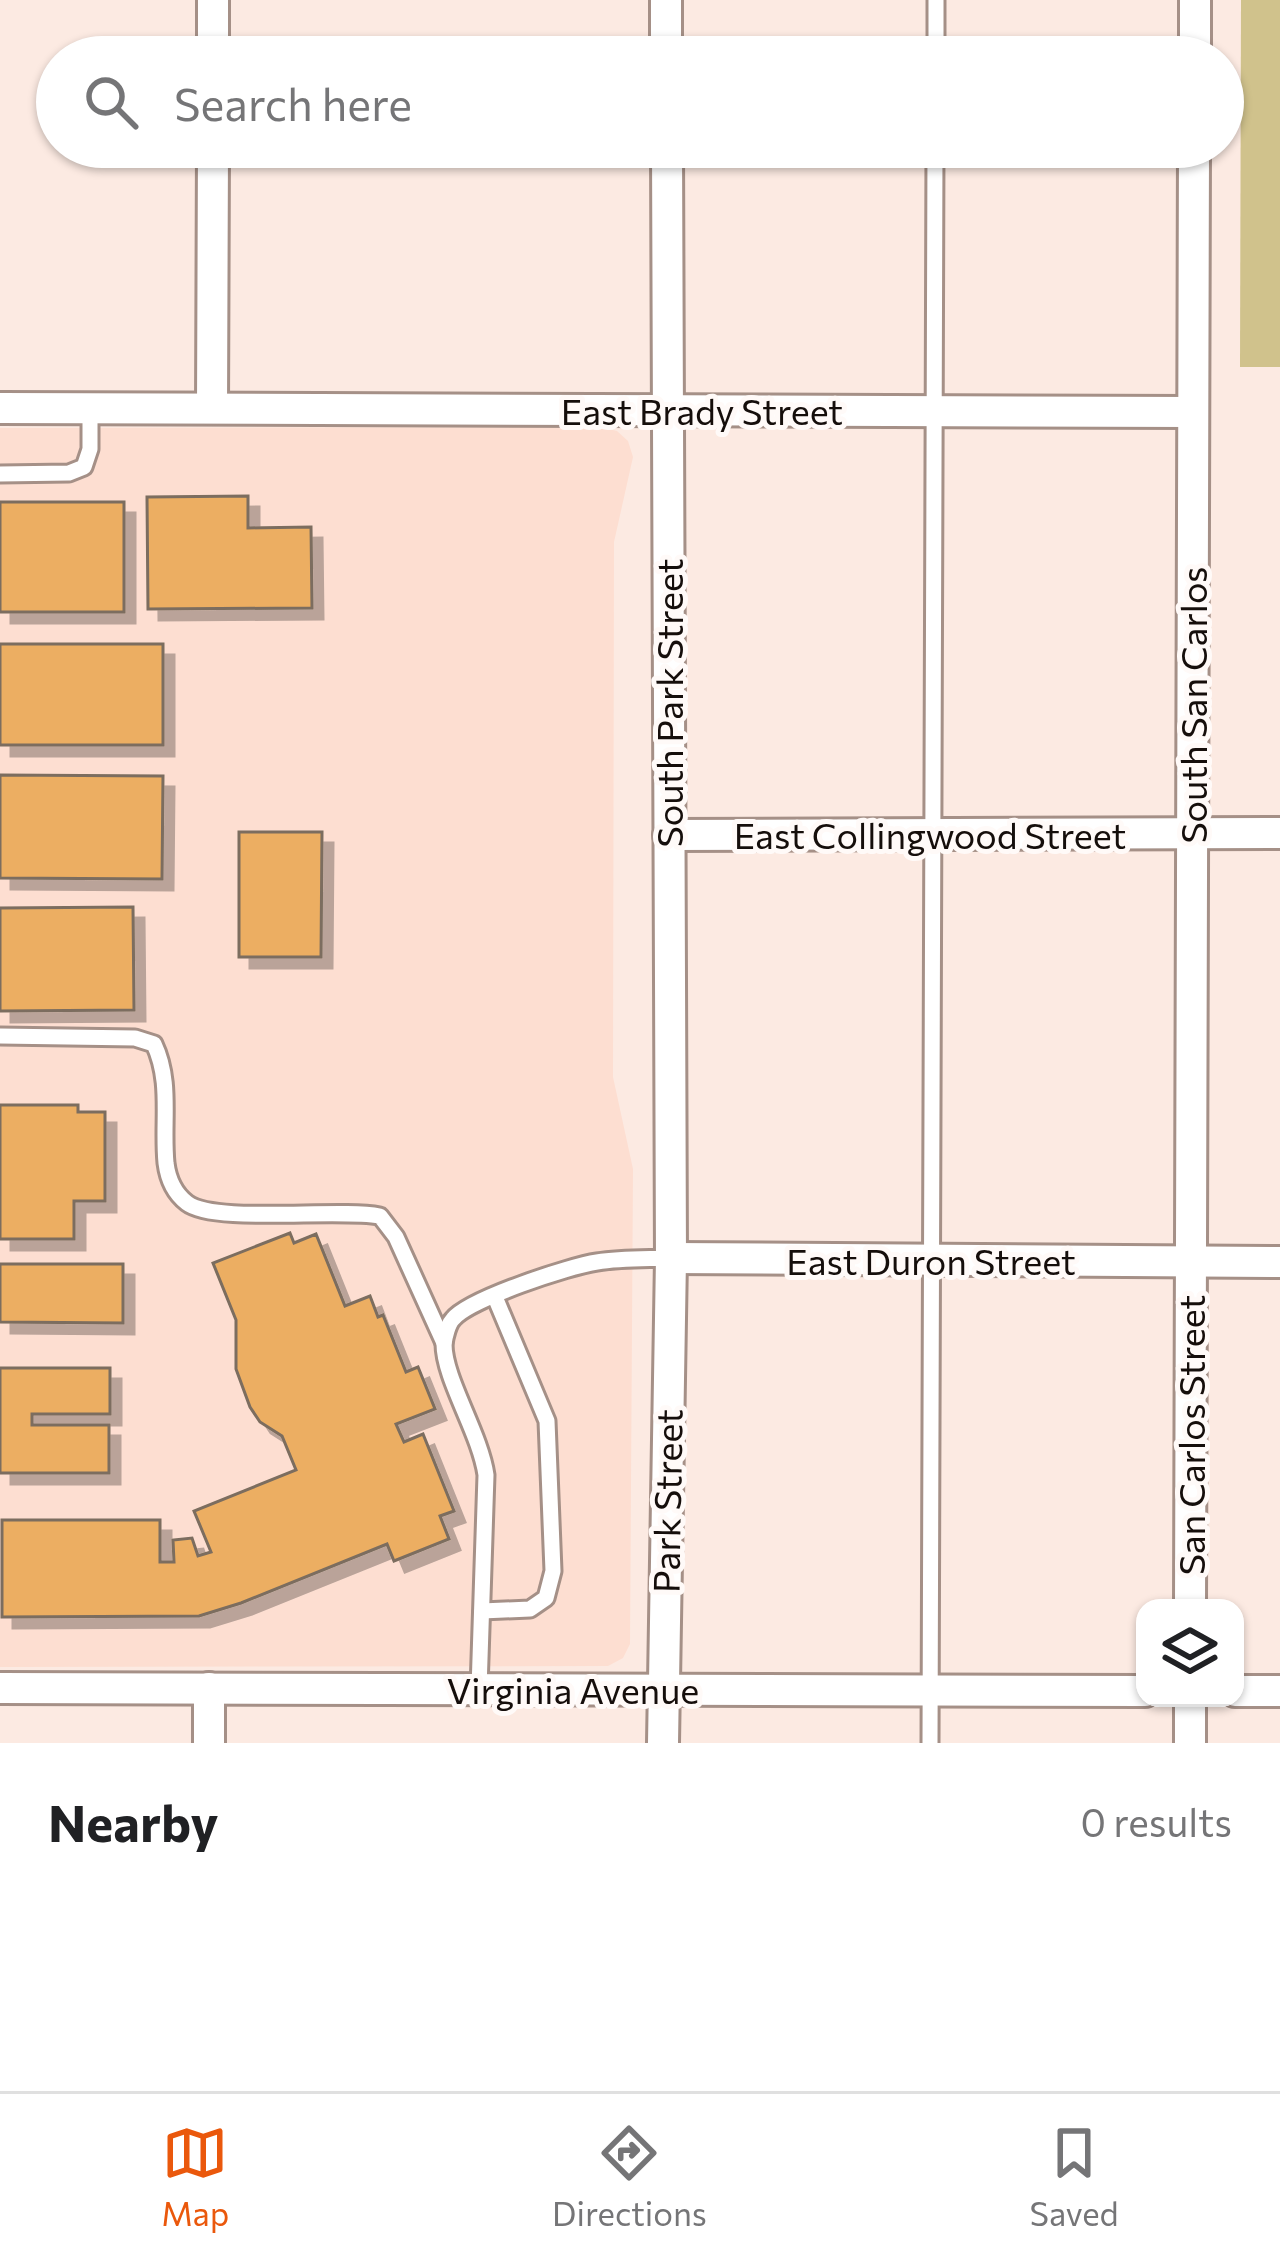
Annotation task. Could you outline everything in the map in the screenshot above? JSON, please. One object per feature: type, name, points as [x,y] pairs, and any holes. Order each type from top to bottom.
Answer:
[{"type":"street","points":[[213,0],[213,36]]},
{"type":"street","points":[[666,0],[667,36]]},
{"type":"street","points":[[1195,0],[1195,36]]},
{"type":"street","points":[[212,407],[213,168]]},
{"type":"street","name":"South Park Street","points":[[667,168],[671,1258]]},
{"type":"street","name":"South San Carlos","points":[[1190,1262],[1194,168]]},
{"type":"street","name":"East Brady Street","points":[[0,408],[1193,412]]},
{"type":"street","name":"East Collingwood Street","points":[[668,835],[1280,833]]},
{"type":"street","name":"East Duron Street","points":[[671,1258],[1280,1262]]},
{"type":"street","name":"Park Street","points":[[663,1743],[671,1258]]},
{"type":"street","name":"San Carlos Street","points":[[1190,1262],[1190,1599]]},
{"type":"street","name":"Virginia Avenue","points":[[0,1688],[1136,1691]]},
{"type":"street","points":[[209,1688],[209,1743]]},
{"type":"street","points":[[1244,1691],[1280,1691]]},
{"type":"street","points":[[1190,1707],[1190,1743]]},
{"type":"lane","points":[[935,36],[936,0]]},
{"type":"lane","points":[[930,1743],[935,168]]},
{"type":"lane","points":[[0,474],[68,473],[84,467],[90,449],[90,408]]},
{"type":"lane","points":[[0,1036],[135,1038],[154,1044],[163,1063],[171,1186],[190,1206],[225,1213],[352,1211],[380,1216],[396,1237],[444,1343],[449,1368],[482,1445],[486,1475],[479,1689]]},
{"type":"lane","points":[[444,1343],[450,1321],[467,1308],[566,1268],[600,1261],[671,1258]]},
{"type":"lane","points":[[482,1610],[530,1609],[546,1598],[553,1571],[547,1421],[495,1297]]},
{"type":"shaded area","points":[[1241,0],[1280,0],[1280,367],[1240,367]]},
{"type":"shaded area","points":[[601,427],[617,431],[628,441],[633,457],[614,542],[613,1077],[633,1169],[630,1644],[623,1658],[608,1666],[0,1667],[0,428]]},
{"type":"building","points":[[248,496],[248,528],[311,527],[312,608],[148,609],[147,497]]},
{"type":"building","points":[[0,502],[124,502],[124,612],[0,612]]},
{"type":"building","points":[[0,644],[163,644],[163,745],[0,745]]},
{"type":"building","points":[[0,775],[163,776],[162,879],[0,878]]},
{"type":"building","points":[[239,832],[322,832],[321,957],[239,957]]},
{"type":"building","points":[[133,907],[134,1010],[0,1011],[0,908]]},
{"type":"building","points":[[0,1105],[78,1105],[78,1112],[105,1112],[105,1201],[74,1201],[74,1239],[0,1239]]},
{"type":"building","points":[[290,1233],[294,1243],[316,1234],[345,1306],[370,1296],[378,1317],[383,1315],[406,1372],[418,1367],[435,1409],[396,1424],[404,1442],[423,1434],[454,1511],[440,1516],[449,1539],[394,1561],[387,1544],[199,1616],[2,1617],[2,1520],[160,1520],[160,1562],[174,1562],[173,1540],[192,1538],[198,1556],[211,1552],[194,1511],[296,1470],[282,1436],[260,1422],[250,1407],[236,1369],[236,1320],[213,1263]]},
{"type":"building","points":[[0,1264],[123,1264],[123,1323],[0,1322]]},
{"type":"building","points":[[0,1368],[110,1368],[110,1414],[32,1414],[32,1425],[109,1425],[109,1473],[0,1473]]}]
